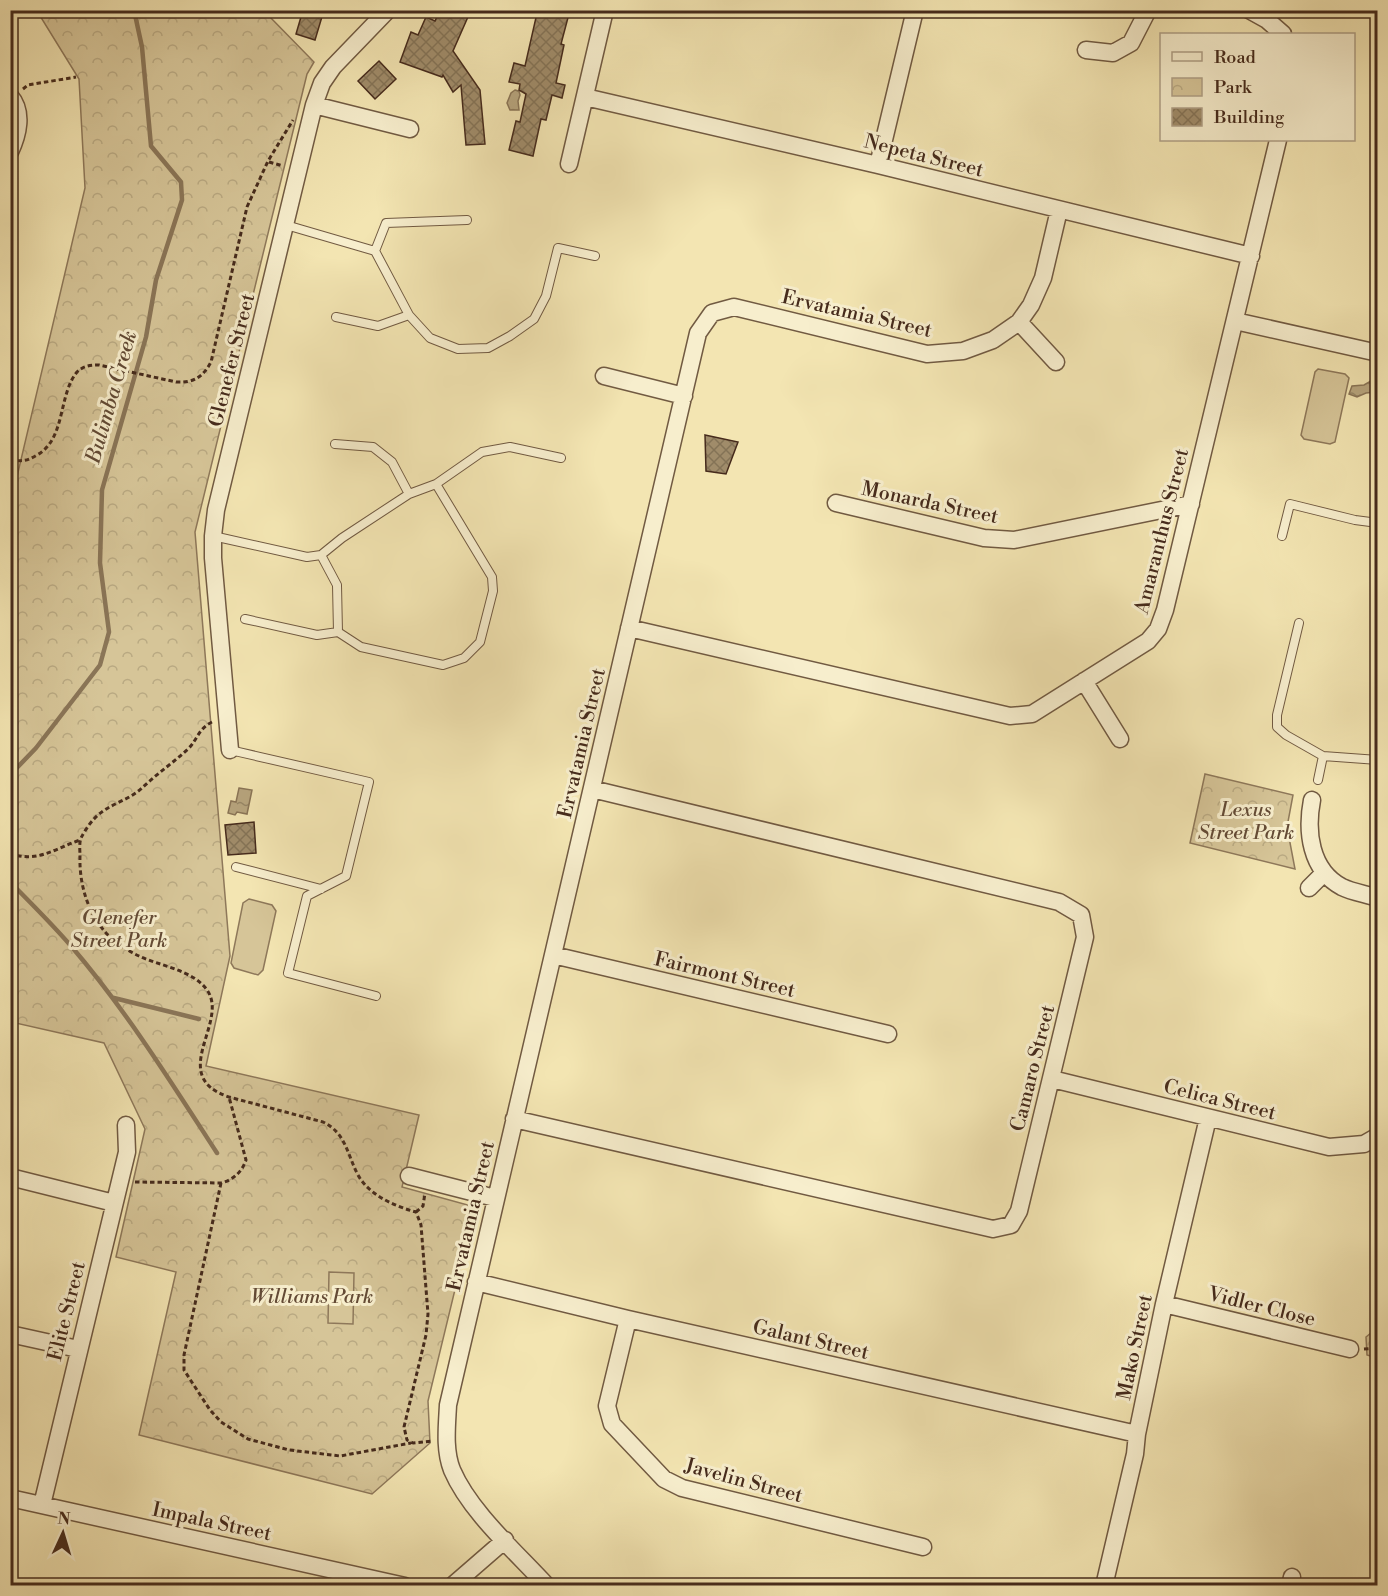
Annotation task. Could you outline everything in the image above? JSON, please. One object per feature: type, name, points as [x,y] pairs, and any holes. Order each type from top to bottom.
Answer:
[{"type":"street","points":[[569,164],[606,10]]},
{"type":"street","points":[[878,165],[915,10]]},
{"type":"street","points":[[1086,50],[1113,53],[1131,43],[1148,10]]},
{"type":"street","points":[[1249,10],[1267,20],[1282,33]]},
{"type":"street","name":"Glenefer Street","points":[[230,750],[213,536],[216,510],[314,105],[322,83],[333,67],[384,12]]},
{"type":"street","name":"Nepeta Street","points":[[585,97],[878,165],[1251,256]]},
{"type":"street","points":[[10,152],[17,138],[19,119],[12,98]]},
{"type":"street","points":[[314,105],[410,129]]},
{"type":"street","name":"Amaranthus Street","points":[[629,628],[1010,716],[1032,714],[1148,641],[1158,629],[1165,610],[1278,141]]},
{"type":"street","name":"Ervatamia Street","points":[[547,1586],[468,1500],[452,1469],[446,1439],[448,1405],[698,333],[712,313],[734,307],[927,354],[963,351],[993,340],[1019,322],[1031,305],[1043,278],[1059,210]]},
{"type":"street","points":[[1235,321],[1377,352]]},
{"type":"street","points":[[1019,322],[1056,362]]},
{"type":"street","points":[[604,376],[684,396]]},
{"type":"street","name":"Monarda Street","points":[[836,503],[984,538],[1014,540],[1191,504]]},
{"type":"street","points":[[1084,681],[1120,739]]},
{"type":"street","name":"Camaro Street","points":[[514,1119],[993,1228],[1011,1225],[1019,1211],[1052,1079],[1085,937],[1081,915],[1059,902],[592,789]]},
{"type":"street","points":[[1312,800],[1308,820],[1311,849],[1324,873],[1341,886],[1377,898]]},
{"type":"street","points":[[1309,888],[1324,873]]},
{"type":"street","name":"Fairmont Street","points":[[553,955],[888,1034]]},
{"type":"street","name":"Celica Street","points":[[1052,1079],[1329,1147],[1364,1144],[1377,1136]]},
{"type":"street","name":"Mako Street","points":[[1104,1586],[1136,1454],[1137,1434],[1164,1304],[1208,1118]]},
{"type":"street","name":"Elite Street","points":[[42,1505],[126,1152],[126,1125]]},
{"type":"street","points":[[409,1176],[495,1198]]},
{"type":"street","points":[[10,1177],[114,1203]]},
{"type":"street","name":"Galant Street","points":[[476,1282],[628,1319],[1137,1434]]},
{"type":"street","name":"Vidler Close","points":[[1164,1304],[1350,1349]]},
{"type":"street","name":"Javelin Street","points":[[628,1319],[608,1406],[612,1424],[664,1479],[682,1488],[923,1547]]},
{"type":"street","points":[[10,1334],[78,1349]]},
{"type":"street","name":"Impala Street","points":[[10,1498],[405,1586]]},
{"type":"street","points":[[452,1586],[505,1540]]},
{"type":"lane","points":[[375,251],[386,223],[467,220]]},
{"type":"lane","points":[[286,225],[375,251],[409,315],[430,338],[458,349],[488,348],[534,319],[546,296],[558,248],[595,256]]},
{"type":"lane","points":[[336,317],[378,326],[409,315]]},
{"type":"lane","points":[[335,444],[373,447],[392,462],[409,494]]},
{"type":"lane","points":[[213,536],[307,557],[321,555],[342,538],[409,494],[436,484],[482,452],[510,447],[561,458]]},
{"type":"lane","points":[[244,619],[317,636],[338,632],[361,646],[443,665],[464,658],[480,642],[493,591],[492,577],[436,484]]},
{"type":"lane","points":[[1282,536],[1290,504],[1377,523]]},
{"type":"lane","points":[[321,555],[337,585],[338,632]]},
{"type":"lane","points":[[1299,623],[1277,715],[1277,727],[1286,735],[1323,756],[1377,760]]},
{"type":"lane","points":[[230,750],[369,782],[346,876],[307,896],[288,973],[376,996]]},
{"type":"lane","points":[[1318,780],[1323,756]]},
{"type":"lane","points":[[237,867],[321,889]]},
{"type":"path","points":[[12,98],[28,85],[76,77]]},
{"type":"path","points":[[10,459],[26,462],[45,450],[55,432],[72,380],[78,371],[87,365],[99,364],[187,383],[204,374],[212,362],[247,207],[258,181],[294,119]]},
{"type":"path","points":[[227,714],[203,726],[190,747],[140,790],[105,809],[93,819],[80,840],[80,867],[84,893],[94,917],[112,938],[137,955],[198,980],[209,993],[212,1012],[200,1070],[210,1087],[219,1094],[334,1127],[345,1142],[358,1176],[368,1188],[382,1198],[416,1212],[421,1225],[428,1314],[426,1335],[404,1427],[408,1440],[413,1443]]},
{"type":"path","points":[[10,853],[21,857],[37,858],[80,840]]},
{"type":"path","points":[[119,1182],[221,1183],[231,1181],[244,1167],[246,1160],[229,1097]]},
{"type":"path","points":[[416,1212],[423,1206],[426,1180]]},
{"type":"path","points":[[221,1183],[184,1355],[184,1370],[220,1422],[248,1439],[290,1450],[340,1456],[446,1439]]},
{"type":"green space","name":"Glenefer Street Park","points":[[37,11],[274,11],[269,16],[314,62],[307,74],[195,532],[230,956],[206,1066],[419,1115],[402,1187],[475,1207],[428,1401],[430,1443],[372,1494],[139,1435],[176,1272],[116,1257],[145,1129],[104,1043],[11,1022],[11,502],[85,188],[79,79]]},
{"type":"green space","points":[[1318,369],[1345,374],[1349,378],[1335,442],[1330,444],[1304,439],[1301,435],[1315,372]]},
{"type":"green space","name":"Lexus Street Park","points":[[1205,774],[1293,795],[1287,827],[1295,869],[1190,843]]},
{"type":"green space","points":[[249,899],[272,905],[276,911],[263,970],[258,975],[234,968],[231,963],[243,903]]},
{"type":"green space","points":[[329,1272],[354,1273],[353,1324],[328,1323]]},
{"type":"green space","points":[[1377,1328],[1377,1358],[1367,1355],[1366,1337]]},
{"type":"water","points":[[515,90],[519,91],[520,95],[519,110],[510,110],[507,103],[511,93]]},
{"type":"water","points":[[1371,381],[1377,387],[1375,392],[1357,397],[1349,394],[1352,386],[1364,385]]},
{"type":"water","points":[[239,788],[252,790],[247,814],[228,813],[231,801],[236,802]]},
{"type":"building","points":[[303,10],[324,10],[315,40],[296,34]]},
{"type":"building","points":[[440,10],[471,10],[453,51],[480,90],[485,144],[466,145],[461,85],[453,92],[443,75],[442,77],[400,62],[411,32],[418,35],[426,17],[435,21]]},
{"type":"building","points":[[544,10],[570,10],[561,44],[564,45],[556,83],[565,85],[562,98],[552,95],[546,120],[541,119],[533,156],[509,150],[516,121],[520,122],[526,94],[519,90],[520,84],[509,82],[514,63],[525,66],[537,13],[543,14]]},
{"type":"building","points":[[379,61],[396,79],[375,99],[358,81]]},
{"type":"building","points":[[705,435],[738,442],[726,474],[706,471]]},
{"type":"building","points":[[254,822],[256,853],[228,855],[225,825]]},
{"type":"waterway","name":"Bulimba Creek","points":[[10,775],[36,748],[100,665],[109,632],[100,563],[102,490],[146,337],[156,280],[182,200],[181,182],[151,146],[142,47],[134,10]]},
{"type":"waterway","points":[[10,882],[64,938],[111,995],[217,1153]]},
{"type":"waterway","points":[[114,998],[199,1019]]},
{"type":"park label","name":"Williams Park","points":[[312,1296]]}]
